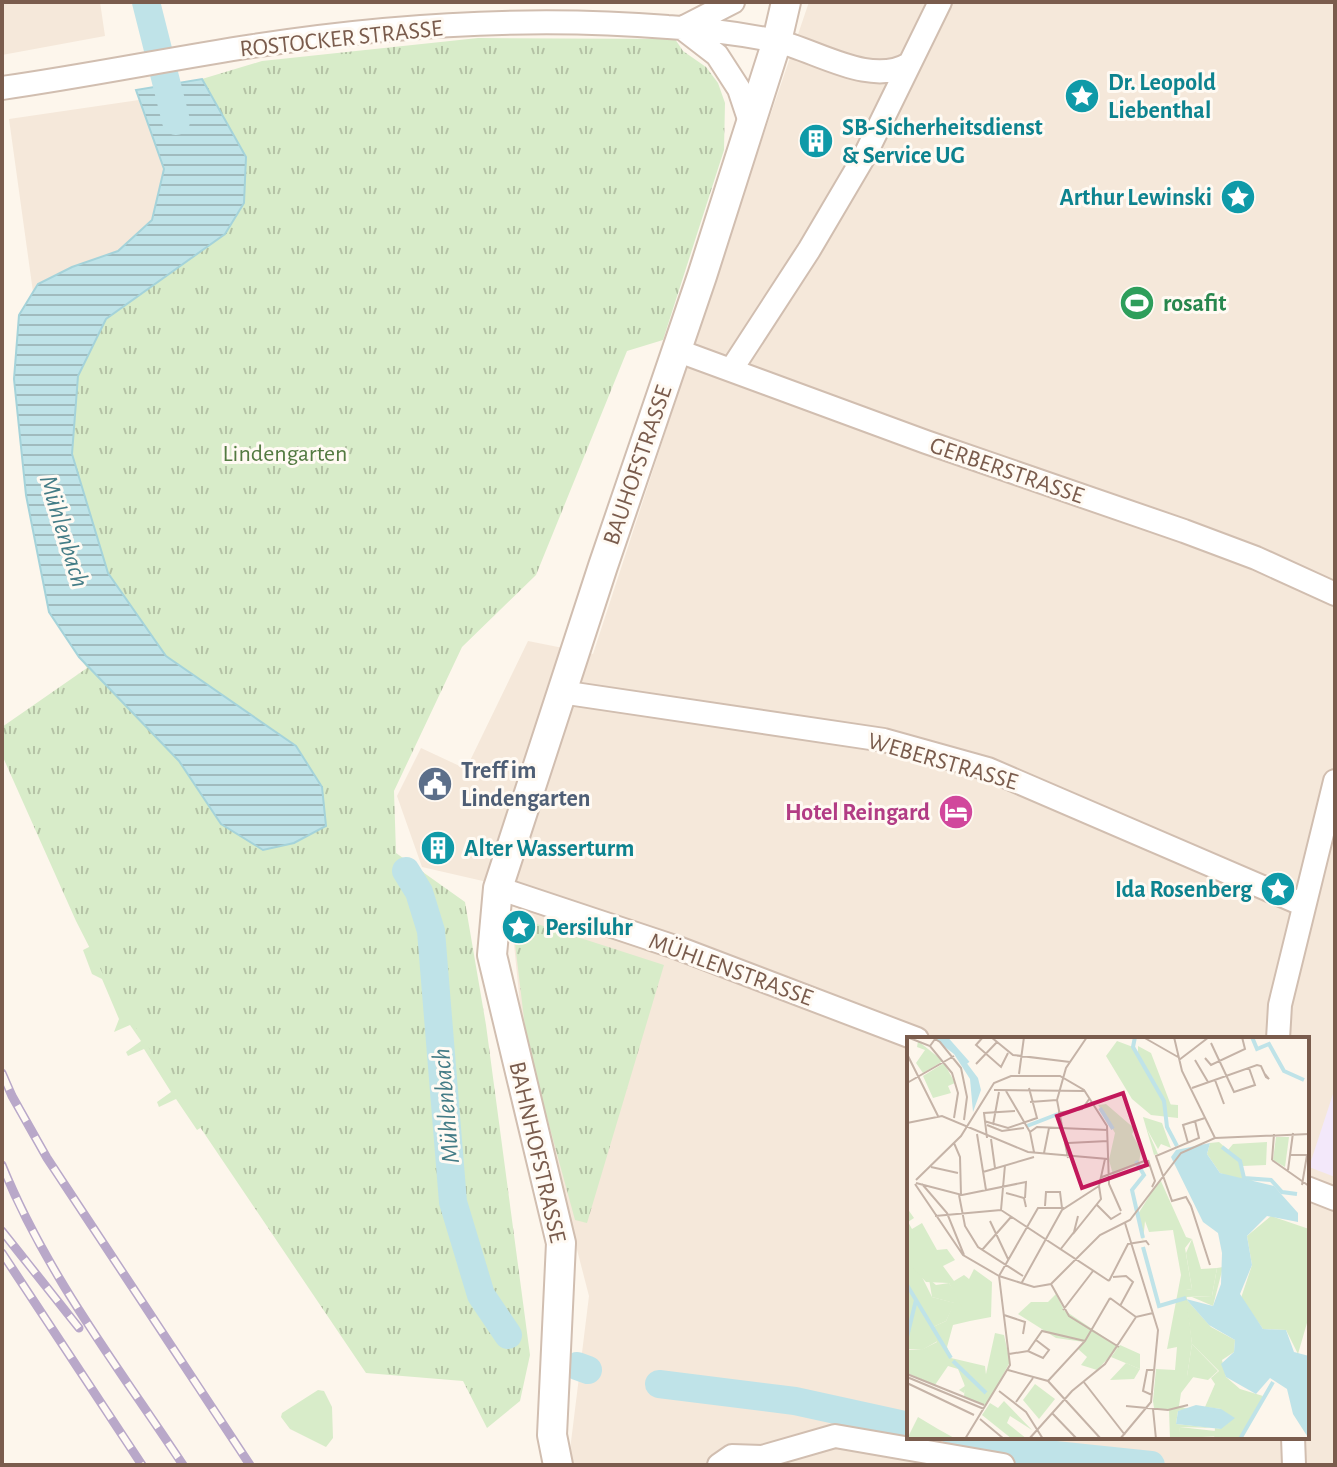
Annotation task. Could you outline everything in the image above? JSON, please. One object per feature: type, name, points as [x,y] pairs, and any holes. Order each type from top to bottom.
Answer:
[{"type":"street","points":[[733,2],[682,28],[717,55],[739,89],[751,125]]},
{"type":"street","name":"BAUHOFSTRASSE","points":[[498,888],[751,125],[786,2]]},
{"type":"street","points":[[731,370],[809,250],[865,155],[940,2]]},
{"type":"street","name":"ROSTOCKER STRASSE","points":[[2,88],[254,46],[473,24],[598,21],[682,28],[777,41],[860,69],[890,71],[909,64]]},
{"type":"street","name":"GERBERSTRASSE","points":[[676,350],[926,442],[1199,536],[1335,594]]},
{"type":"street","name":"WEBERSTRASSE","points":[[561,692],[884,740],[961,761],[1002,775],[1304,905]]},
{"type":"street","points":[[1278,1037],[1280,1005],[1335,781]]},
{"type":"street","name":"MÜHLENSTRASSE","points":[[498,888],[678,948],[912,1037]]},
{"type":"street","name":"BAHNHOFSTRASSE","points":[[498,888],[492,955],[561,1243],[552,1435],[558,1465]]},
{"type":"street","points":[[1309,1189],[1335,1199]]},
{"type":"street","points":[[719,1465],[732,1456],[762,1457],[835,1436],[1003,1465]]},
{"type":"shaded area","points":[[2,2],[100,2],[105,36],[2,55]]},
{"type":"shaded area","points":[[809,2],[1335,2],[1335,1465],[573,1465],[569,1458],[589,1296],[524,1045],[513,934],[522,890],[422,867],[397,796],[421,748],[466,769],[528,641],[593,654]]},
{"type":"shaded area","points":[[139,100],[164,169],[152,220],[118,251],[72,267],[39,283],[33,292],[9,119]]},
{"type":"shaded area","points":[[1335,1095],[1335,1177],[1309,1167]]},
{"type":"green space","name":"Lindengarten","points":[[478,38],[675,39],[683,51],[706,67],[718,83],[725,103],[724,150],[663,340],[627,351],[536,575],[462,647],[394,791],[396,853],[465,902],[486,1025],[530,1355],[520,1401],[487,1428],[463,1381],[366,1373],[177,1093],[104,976],[2,755],[2,727],[87,668],[49,612],[26,495],[14,379],[19,315],[38,284],[72,267],[118,251],[152,220],[164,169],[136,90],[202,79],[262,61]]},
{"type":"green space","points":[[531,922],[664,965],[587,1223],[575,1220],[527,1044],[514,935]]},
{"type":"green space","points":[[93,945],[202,1127],[197,1130],[176,1099],[159,1107],[157,1102],[171,1092],[144,1049],[128,1056],[126,1052],[141,1041],[130,1025],[114,1032],[119,1019],[102,979],[92,974],[83,950]]},
{"type":"green space","points":[[318,1390],[324,1391],[332,1407],[333,1438],[326,1447],[290,1429],[281,1417],[282,1413]]},
{"type":"water","points":[[202,79],[246,157],[244,203],[225,234],[106,319],[78,376],[72,454],[108,573],[166,656],[296,746],[322,787],[326,826],[294,843],[263,850],[221,824],[179,761],[79,657],[49,612],[26,495],[14,379],[19,315],[38,284],[72,267],[118,251],[152,220],[164,169],[136,90]]},
{"type":"waterway","name":"Mühlenbach","points":[[146,2],[176,121]]},
{"type":"waterway","name":"Mühlenbach","points":[[406,871],[419,892],[431,931],[453,1202],[481,1295],[508,1335]]},
{"type":"waterway","name":"Mühlenbach","points":[[577,1366],[588,1370]]},
{"type":"waterway","name":"Mühlenbach","points":[[659,1384],[795,1401],[907,1426]]},
{"type":"waterway","name":"Mühlenbach","points":[[965,1439],[1017,1451],[1151,1465]]},
{"type":"railway","points":[[2,1073],[47,1158],[250,1465]]},
{"type":"railway","points":[[2,1165],[62,1282],[183,1465]]},
{"type":"railway","points":[[2,1231],[79,1328]]},
{"type":"railway","points":[[2,1253],[142,1465]]},
{"type":"place","name":"Dr. Leopold Liebenthal","points":[[1082,96]]},
{"type":"place","name":"SB-Sicherheitsdienst & Service UG","points":[[816,141]]},
{"type":"place","name":"Arthur Lewinski","points":[[1238,197]]},
{"type":"place","name":"rosafit","points":[[1137,303]]},
{"type":"place","name":"Treff im Lindengarten","points":[[435,784]]},
{"type":"place","name":"Hotel Reingard","points":[[956,812]]},
{"type":"place","name":"Alter Wasserturm","points":[[438,848]]},
{"type":"place","name":"Ida Rosenberg","points":[[1278,889]]},
{"type":"place","name":"Persiluhr","points":[[519,927]]}]
